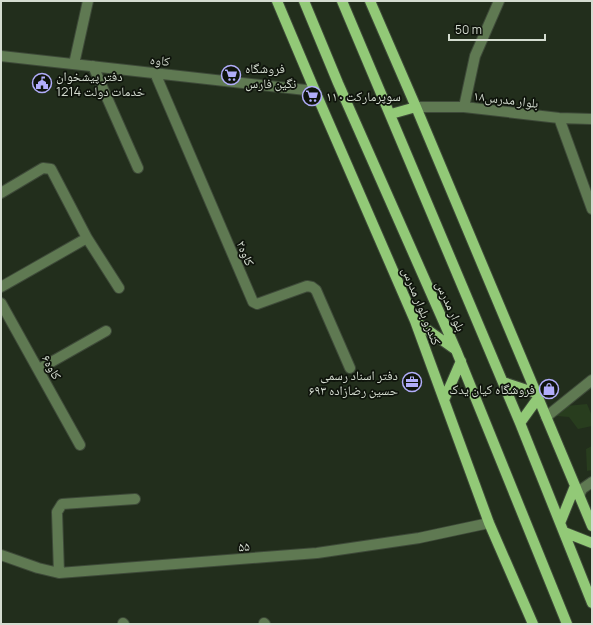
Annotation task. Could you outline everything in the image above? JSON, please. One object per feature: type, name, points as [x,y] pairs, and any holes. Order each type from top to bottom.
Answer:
[{"type":"main road","name":"کندرو بلوار مدرس","points":[[277,1],[315,92],[415,320],[489,523],[533,624]]},
{"type":"main road","name":"بلوار مدرس","points":[[304,1],[338,83],[456,350],[567,624]]},
{"type":"main road","name":"بلوار مدرس","points":[[342,1],[503,382],[592,603]]},
{"type":"main road","points":[[370,1],[592,526]]},
{"type":"main road","points":[[391,114],[416,107]]},
{"type":"main road","points":[[415,320],[456,350]]},
{"type":"main road","points":[[444,400],[460,360]]},
{"type":"main road","points":[[503,382],[537,395]]},
{"type":"main road","points":[[520,423],[537,395]]},
{"type":"main road","points":[[575,486],[562,527],[592,543]]},
{"type":"street","points":[[74,64],[88,1]]},
{"type":"street","points":[[464,106],[475,56],[498,2]]},
{"type":"street","name":"کاوه","points":[[1,56],[315,92]]},
{"type":"street","points":[[93,66],[138,168]]},
{"type":"street","name":"کاوه۲","points":[[155,73],[253,302],[257,304],[307,286],[312,287],[316,290],[350,368]]},
{"type":"street","name":"بلوار مدرس۱۸","points":[[416,107],[464,106],[559,118],[592,119]]},
{"type":"street","points":[[559,118],[592,209]]},
{"type":"street","points":[[1,192],[43,168],[51,169],[87,238],[119,288]]},
{"type":"street","points":[[1,287],[87,238]]},
{"type":"street","name":"کاوه۶","points":[[1,302],[80,445]]},
{"type":"street","points":[[39,369],[106,331]]},
{"type":"street","points":[[546,417],[592,380]]},
{"type":"street","points":[[579,496],[582,489],[592,482]]},
{"type":"street","points":[[59,573],[57,512],[62,504],[135,499]]},
{"type":"street","name":"۵۵","points":[[1,555],[38,568],[59,573],[317,553],[419,538],[489,523]]},
{"type":"green space","points":[[587,404],[592,416],[592,426],[578,429],[569,417],[557,416],[557,412],[566,406]]},
{"type":"green space","points":[[592,446],[592,470],[587,471],[586,449]]},
{"type":"place","name":"فروشگاه نگین فارس","points":[[231,75]]},
{"type":"place","name":"دفتر پیشخوان خدمات دولت 1214","points":[[42,83]]},
{"type":"place","name":"سوپرمارکت ۱۱۰","points":[[312,96]]},
{"type":"place","name":"دفتر اسناد رسمی ۶۹۳ حسین رضازاده","points":[[412,382]]},
{"type":"place","name":"فروشگاه کیان یدک","points":[[549,389]]}]
